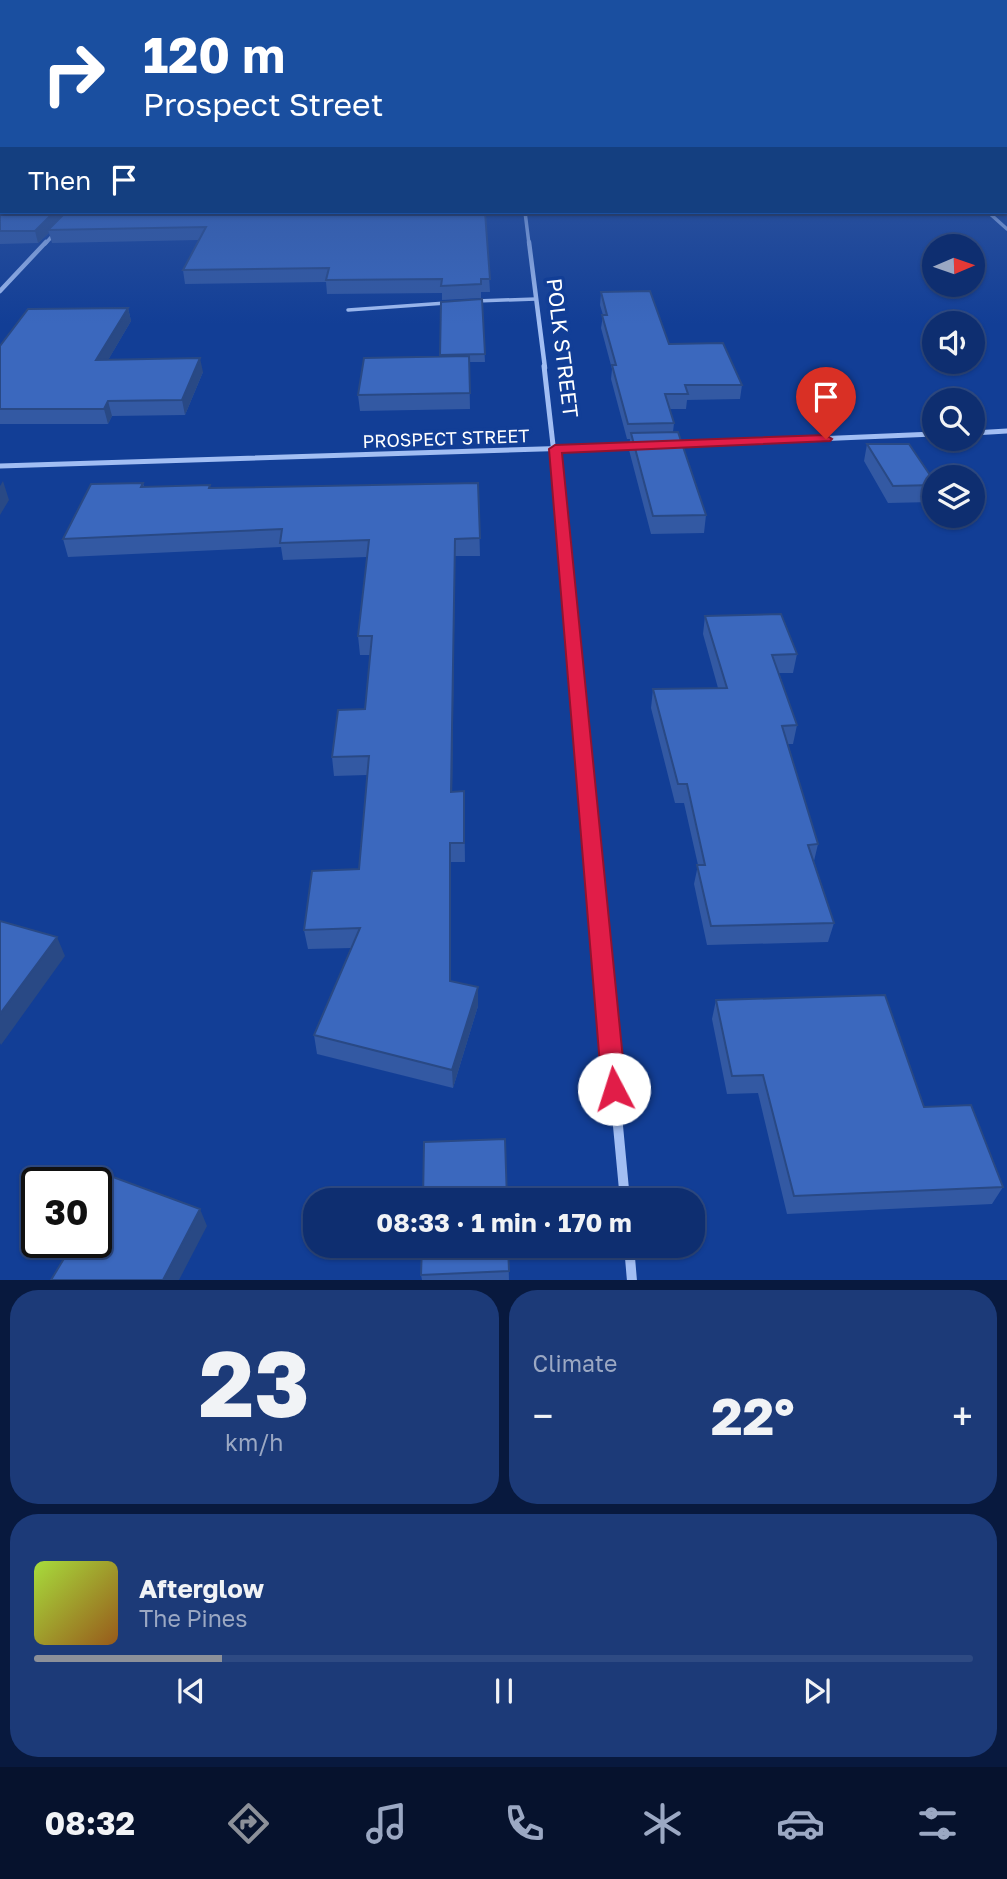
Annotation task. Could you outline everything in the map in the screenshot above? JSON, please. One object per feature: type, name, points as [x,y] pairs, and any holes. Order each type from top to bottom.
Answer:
[{"type":"street","name":"POLK STREET","points":[[525,214],[555,449],[624,1188]]},
{"type":"street","points":[[990,214],[1007,229]]},
{"type":"street","points":[[0,291],[56,232]]},
{"type":"street","points":[[985,433],[1007,432]]},
{"type":"street","points":[[663,445],[922,434]]},
{"type":"street","name":"PROSPECT STREET","points":[[0,466],[650,446]]},
{"type":"street","points":[[630,1258],[632,1280]]},
{"type":"lane","points":[[471,301],[536,299]]},
{"type":"lane","points":[[348,310],[459,302]]},
{"type":"building","points":[[0,214],[52,214],[35,231],[0,231]]},
{"type":"building","points":[[64,214],[485,214],[490,279],[481,279],[481,284],[441,286],[442,279],[326,280],[329,268],[183,270],[206,227],[48,230]]},
{"type":"building","points":[[650,291],[669,344],[723,343],[742,385],[685,385],[688,394],[665,394],[674,423],[628,424],[612,365],[616,365],[602,315],[607,315],[601,292]]},
{"type":"building","points":[[482,299],[485,354],[440,355],[441,302]]},
{"type":"building","points":[[128,308],[96,360],[200,358],[182,400],[108,401],[104,409],[0,409],[0,346],[28,309]]},
{"type":"building","points":[[469,356],[470,393],[358,395],[364,358]]},
{"type":"building","points":[[678,432],[706,515],[653,516],[631,433]]},
{"type":"building","points":[[867,444],[909,444],[923,465],[922,485],[893,486]]},
{"type":"building","points":[[143,483],[141,487],[210,485],[209,488],[478,483],[480,538],[455,539],[451,792],[464,791],[464,843],[450,843],[450,981],[478,987],[452,1070],[314,1035],[360,928],[304,930],[312,871],[359,869],[369,756],[332,757],[338,710],[365,709],[372,636],[358,636],[369,540],[280,543],[282,529],[63,539],[91,484]]},
{"type":"building","points":[[781,614],[797,654],[772,655],[797,725],[782,726],[818,844],[808,845],[834,923],[711,926],[697,865],[705,865],[687,784],[678,784],[653,689],[727,688],[705,616]]},
{"type":"building","points":[[0,921],[57,937],[0,1014]]},
{"type":"building","points":[[885,995],[924,1107],[971,1105],[1003,1187],[794,1196],[763,1075],[732,1076],[716,1000]]},
{"type":"building","points":[[505,1139],[507,1188],[423,1188],[424,1142]]},
{"type":"building","points":[[112,1179],[200,1209],[163,1280],[51,1280],[64,1258],[112,1258]]},
{"type":"building","points":[[422,1258],[508,1258],[509,1271],[421,1275]]},
{"type":"route","points":[[614,1089],[555,449],[826,439]]}]
